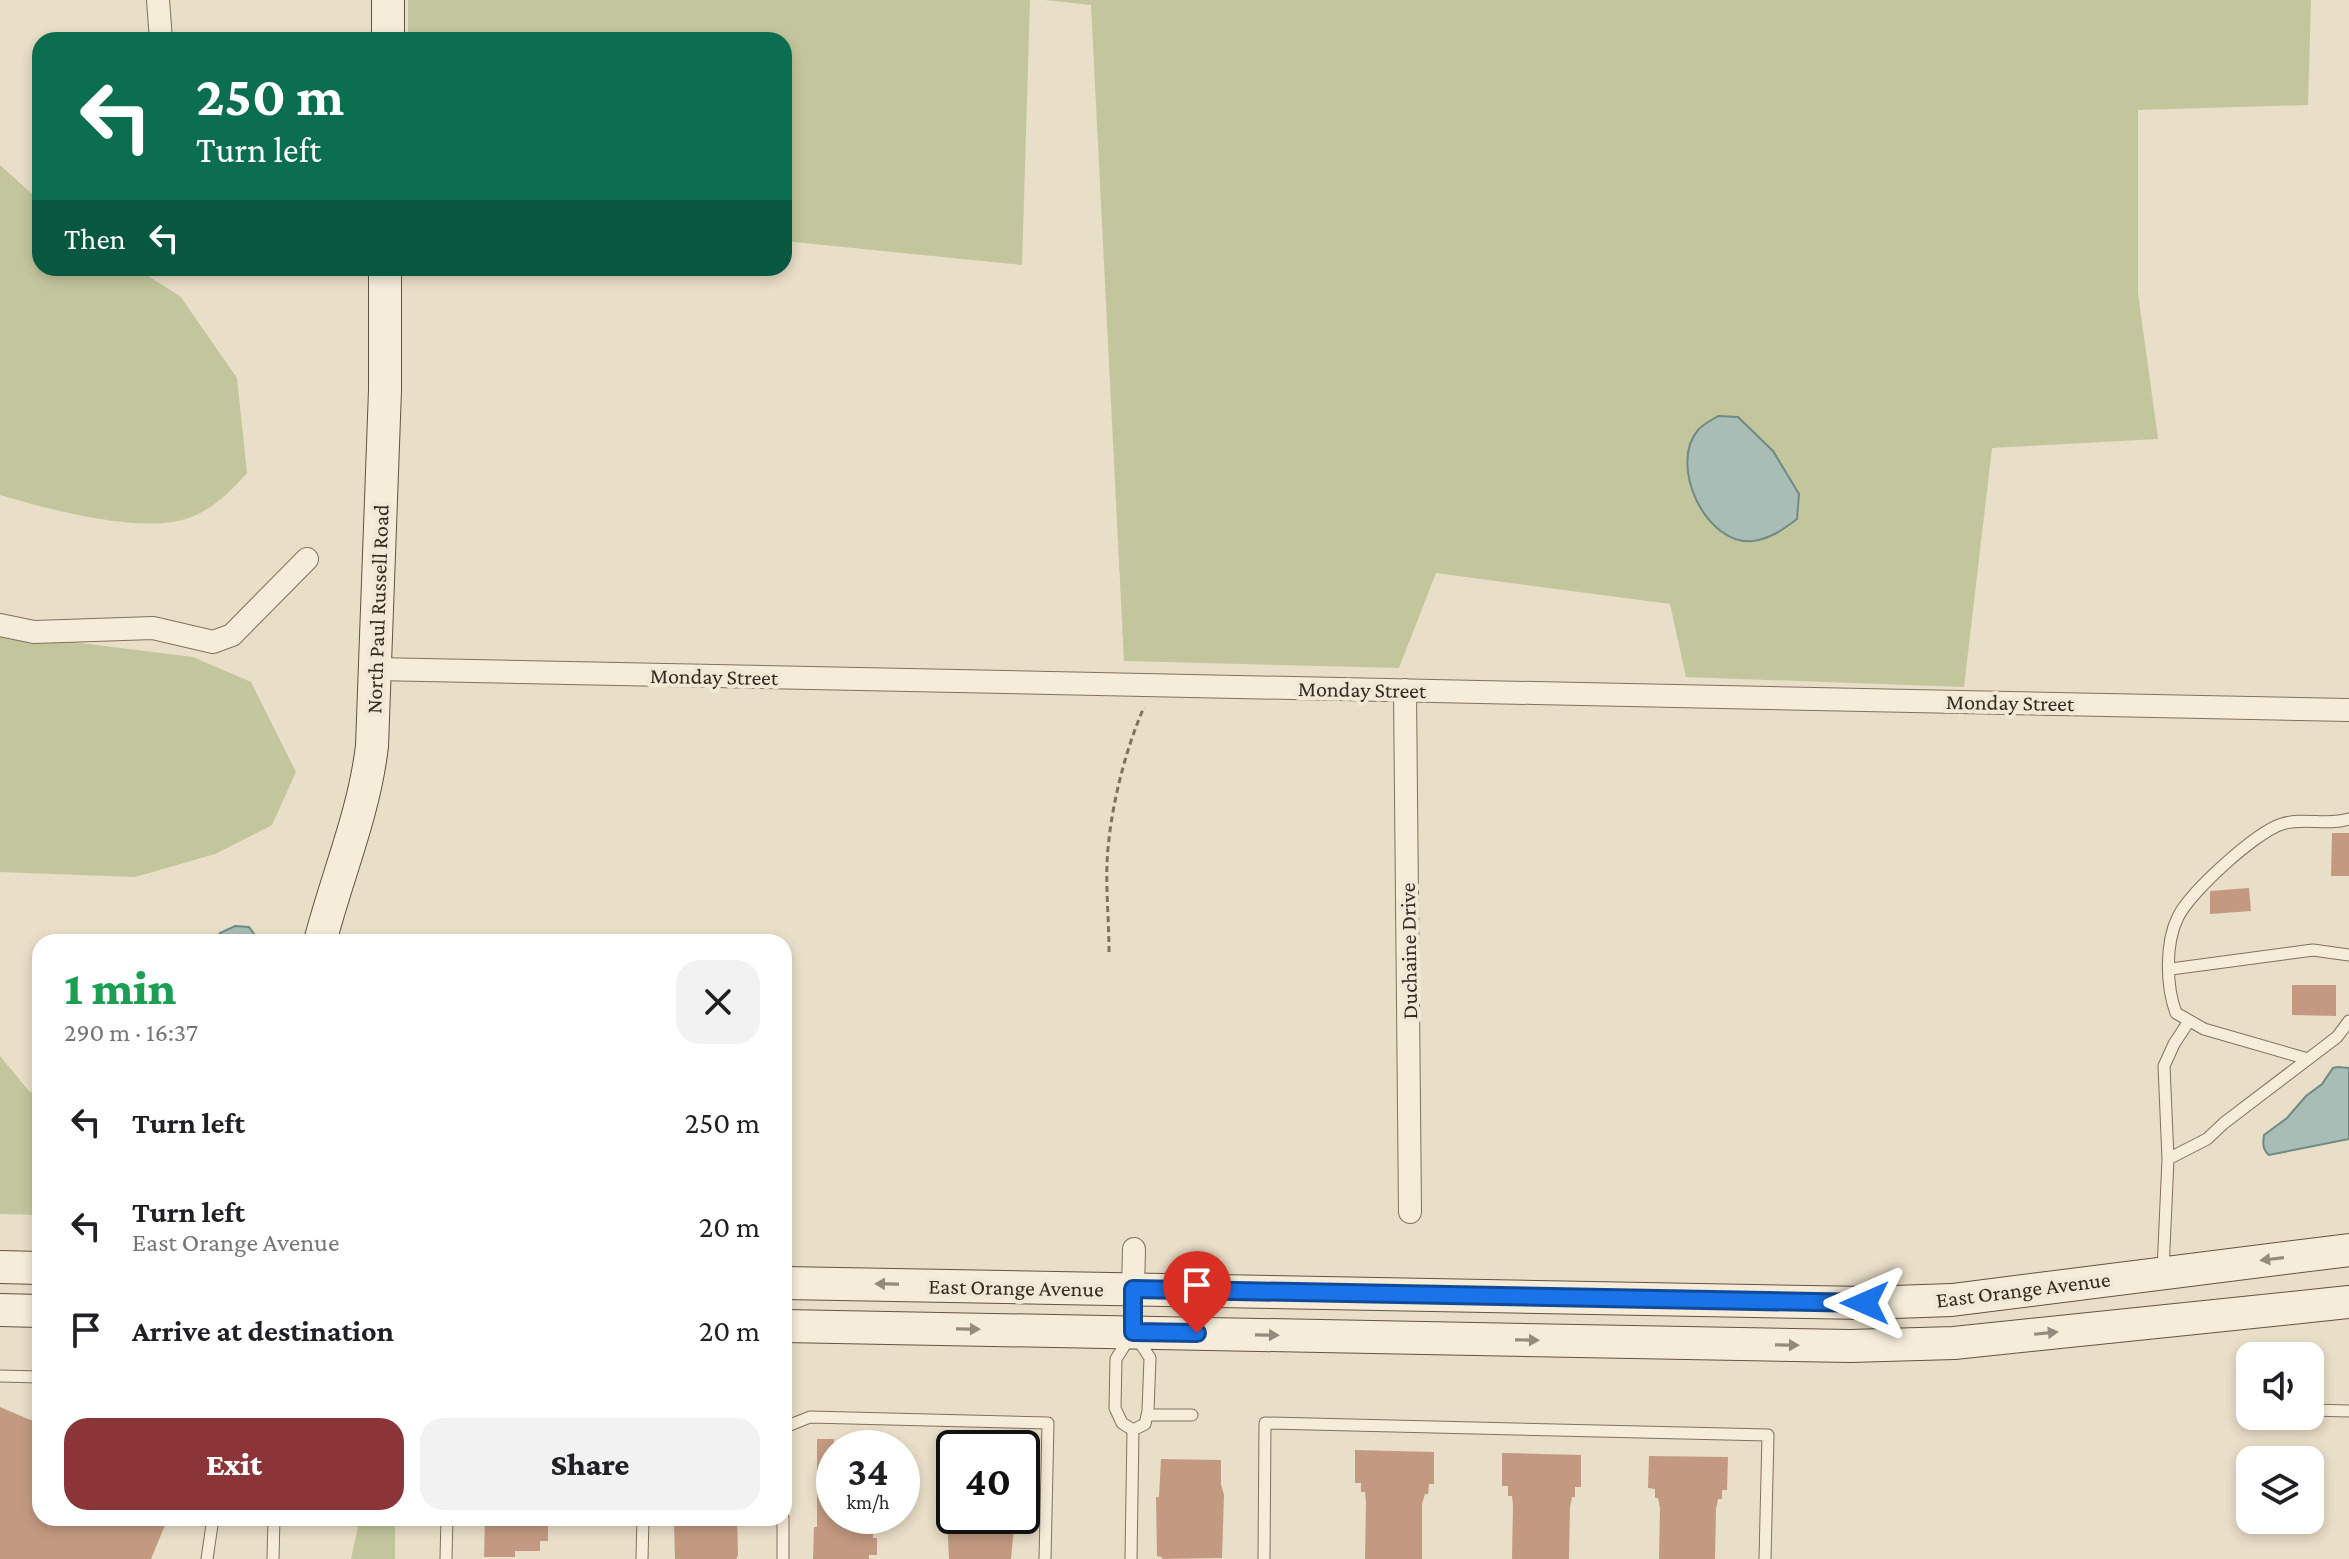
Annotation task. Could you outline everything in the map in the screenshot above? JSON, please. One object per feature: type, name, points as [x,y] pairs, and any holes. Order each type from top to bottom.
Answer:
[{"type":"street","points":[[158,0],[160,32]]},
{"type":"street","points":[[388,0],[388,32]]},
{"type":"street","name":"North Paul Russell Road","points":[[322,934],[368,780],[385,390],[385,276]]},
{"type":"street","points":[[0,625],[34,632],[153,628],[213,642],[232,635],[307,559]]},
{"type":"street","name":"Monday Street","points":[[375,669],[2349,710]]},
{"type":"street","name":"Duchaine Drive","points":[[1405,690],[1410,1212]]},
{"type":"street","points":[[1133,1332],[1134,1249]]},
{"type":"street","name":"East Orange Avenue","points":[[792,1283],[1865,1303],[1952,1300],[2349,1250]]},
{"type":"street","points":[[0,1267],[32,1268]]},
{"type":"street","name":"East Orange Avenue","points":[[792,1326],[1850,1346],[1954,1343],[2349,1302]]},
{"type":"street","points":[[0,1310],[32,1311]]},
{"type":"lane","points":[[2308,1059],[2204,1029],[2176,1013],[2170,997],[2171,937],[2179,915],[2243,847],[2265,831],[2285,822],[2336,823],[2349,819]]},
{"type":"lane","points":[[2171,969],[2313,950],[2349,955]]},
{"type":"lane","points":[[2163,1272],[2168,1159],[2164,1066],[2189,1021]]},
{"type":"lane","points":[[2168,1159],[2207,1139],[2337,1037],[2349,1021]]},
{"type":"lane","points":[[1133,1332],[1150,1358],[1145,1424],[1133,1430],[1122,1423],[1115,1408],[1116,1359],[1133,1332]]},
{"type":"lane","points":[[0,1376],[32,1377]]},
{"type":"lane","points":[[2324,1410],[2349,1411]]},
{"type":"lane","points":[[1147,1415],[1192,1415]]},
{"type":"lane","points":[[792,1424],[810,1417],[1048,1423],[1045,1559]]},
{"type":"lane","points":[[1264,1559],[1265,1423],[1768,1435],[1765,1559]]},
{"type":"lane","points":[[1131,1559],[1133,1430]]},
{"type":"lane","points":[[207,1559],[212,1526]]},
{"type":"lane","points":[[273,1559],[274,1526]]},
{"type":"lane","points":[[446,1559],[447,1526]]},
{"type":"lane","points":[[642,1559],[643,1526]]},
{"type":"lane","points":[[783,1526],[783,1559]]},
{"type":"path","points":[[1109,952],[1109,841],[1132,734],[1153,685]]},
{"type":"green space","points":[[408,0],[1030,0],[1022,265],[792,242],[792,32],[408,32]]},
{"type":"green space","points":[[1045,0],[2311,0],[2308,105],[2138,110],[2138,293],[2158,439],[1992,448],[1964,687],[1686,677],[1670,604],[1436,573],[1399,668],[1124,661],[1091,5]]},
{"type":"green space","points":[[0,165],[32,194],[32,276],[148,276],[180,296],[237,378],[247,473],[206,510],[169,522],[146,524],[94,518],[0,495]]},
{"type":"green space","points":[[0,633],[193,657],[251,682],[296,772],[272,825],[215,854],[135,877],[0,872]]},
{"type":"green space","points":[[0,1056],[32,1093],[32,1215],[0,1214]]},
{"type":"green space","points":[[358,1526],[395,1526],[395,1559],[351,1559]]},
{"type":"water","points":[[1718,416],[1738,417],[1773,451],[1799,494],[1797,519],[1771,536],[1753,541],[1736,539],[1720,531],[1697,500],[1687,463],[1690,445],[1698,430]]},
{"type":"water","points":[[235,926],[249,927],[254,934],[219,934]]},
{"type":"water","points":[[2333,1068],[2349,1068],[2349,1139],[2269,1155],[2264,1148],[2264,1135],[2287,1118],[2306,1096],[2322,1084]]},
{"type":"building","points":[[2332,833],[2349,833],[2349,876],[2331,876]]},
{"type":"building","points":[[2249,888],[2251,911],[2210,914],[2210,891]]},
{"type":"building","points":[[2292,985],[2336,985],[2336,1016],[2292,1015]]},
{"type":"building","points":[[0,1407],[32,1421],[32,1526],[165,1526],[151,1559],[0,1559]]},
{"type":"building","points":[[1355,1450],[1434,1452],[1434,1484],[1429,1484],[1422,1504],[1422,1559],[1365,1559],[1366,1502],[1361,1483],[1355,1483]]},
{"type":"building","points":[[1502,1453],[1581,1455],[1581,1487],[1575,1487],[1575,1497],[1572,1497],[1570,1507],[1569,1559],[1512,1559],[1513,1505],[1512,1496],[1508,1496],[1508,1486],[1502,1486]]},
{"type":"building","points":[[1649,1456],[1728,1457],[1727,1490],[1722,1490],[1722,1499],[1718,1499],[1716,1509],[1715,1559],[1659,1559],[1660,1508],[1655,1489],[1648,1488]]},
{"type":"building","points":[[1161,1459],[1221,1460],[1224,1495],[1222,1558],[1162,1559],[1157,1556],[1156,1497],[1159,1497]]},
{"type":"building","points":[[485,1526],[548,1526],[548,1541],[540,1541],[540,1551],[515,1551],[515,1557],[484,1557]]},
{"type":"building","points":[[674,1526],[737,1526],[736,1559],[675,1559]]},
{"type":"building","points":[[814,1527],[816,1534],[873,1534],[873,1538],[877,1538],[877,1555],[869,1555],[869,1559],[813,1559]]},
{"type":"building","points":[[948,1534],[1013,1534],[1011,1559],[949,1559]]},
{"type":"route","points":[[1197,1333],[1133,1332],[1133,1289],[1865,1303]]}]
